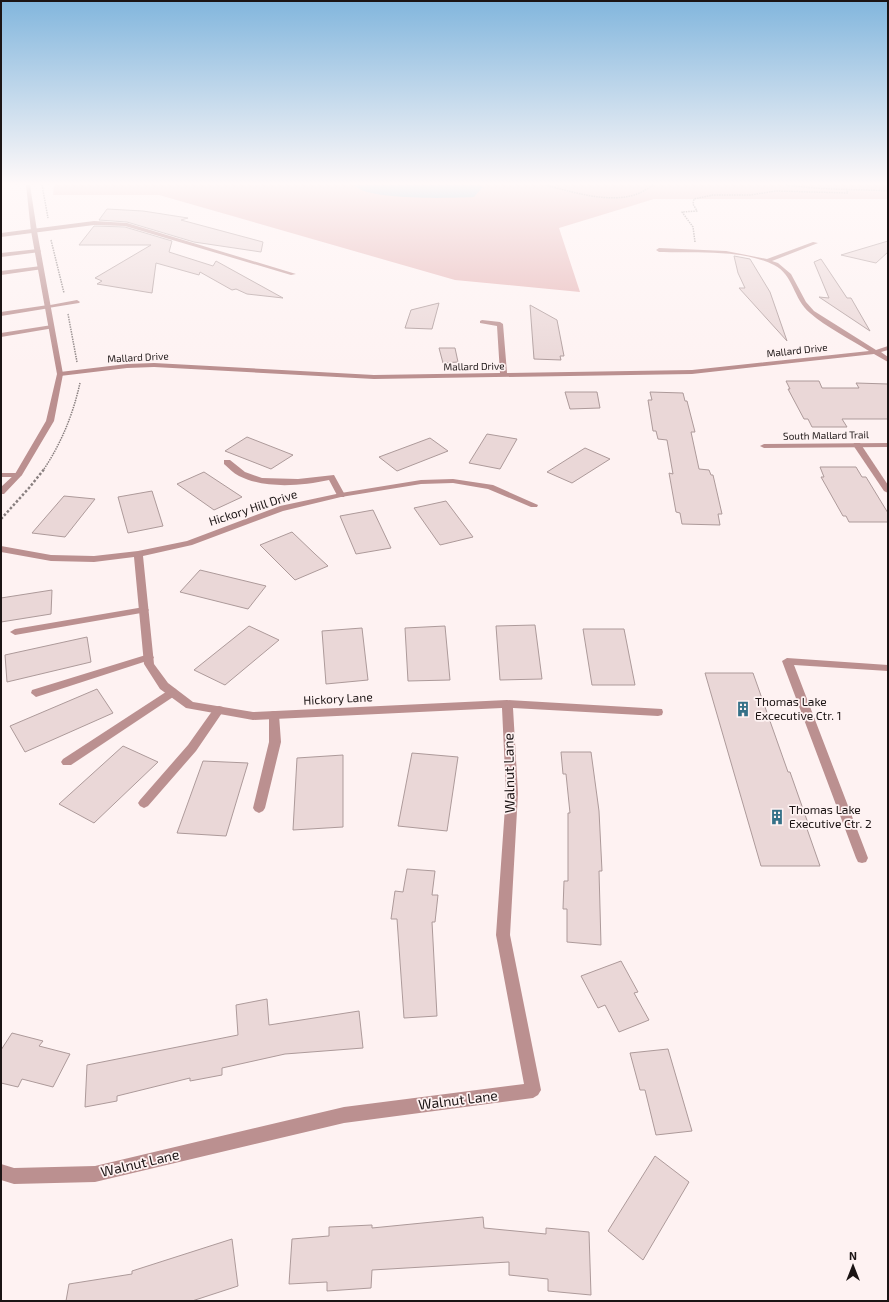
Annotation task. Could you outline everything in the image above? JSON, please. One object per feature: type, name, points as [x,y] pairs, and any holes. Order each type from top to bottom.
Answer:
[{"type":"street","points":[[1,492],[18,475],[50,421],[60,374],[37,246]]},
{"type":"street","points":[[198,246],[293,274]]},
{"type":"street","points":[[767,261],[806,246]]},
{"type":"street","points":[[1,255],[38,250]]},
{"type":"street","points":[[659,250],[732,254],[767,261],[780,267],[788,273],[802,301],[812,312],[888,360]]},
{"type":"street","points":[[1,273],[41,268]]},
{"type":"street","points":[[1,314],[77,302]]},
{"type":"street","points":[[482,322],[500,324],[504,375]]},
{"type":"street","points":[[1,335],[52,327]]},
{"type":"street","name":"Mallard Drive","points":[[60,374],[154,364],[374,377],[692,372],[875,352],[888,348]]},
{"type":"street","name":"South Mallard Trail","points":[[764,446],[888,444]]},
{"type":"street","points":[[857,445],[888,491]]},
{"type":"street","points":[[227,462],[240,473],[266,480],[311,482],[331,477],[341,495]]},
{"type":"street","points":[[1,475],[18,475]]},
{"type":"street","name":"Hickory Hill Drive","points":[[1,549],[51,558],[94,559],[138,554],[189,543],[280,509],[341,495],[421,482],[453,481],[490,487],[534,505]]},
{"type":"street","name":"Hickory Lane","points":[[138,554],[149,664],[164,686],[190,704],[253,716],[507,704],[658,712]]},
{"type":"street","points":[[15,632],[144,610]]},
{"type":"street","points":[[36,693],[148,657]]},
{"type":"street","points":[[862,858],[787,661],[888,668]]},
{"type":"street","points":[[67,762],[172,692]]},
{"type":"street","name":"Walnut Lane","points":[[1,1172],[14,1176],[95,1174],[344,1115],[533,1090],[502,935],[512,793],[507,704]]},
{"type":"street","points":[[144,803],[192,748],[219,710]]},
{"type":"street","points":[[259,808],[275,742],[274,715]]},
{"type":"path","points":[[694,252],[696,246]]},
{"type":"shaded area","points":[[336,246],[565,246],[580,292],[455,280]]},
{"type":"building","points":[[150,246],[171,246],[169,252],[213,266],[216,261],[283,298],[247,294],[236,289],[232,290],[200,272],[199,275],[156,263],[152,293],[97,284],[102,281],[95,278]]},
{"type":"building","points":[[219,246],[262,246],[261,252]]},
{"type":"building","points":[[872,246],[888,246],[888,252],[876,263],[841,255]]},
{"type":"building","points":[[734,256],[750,259],[770,292],[787,341],[739,288],[745,288],[738,273]]},
{"type":"building","points":[[821,259],[847,298],[851,298],[870,331],[819,297],[829,298],[814,262]]},
{"type":"building","points":[[439,303],[432,329],[405,328],[411,310]]},
{"type":"building","points":[[530,305],[557,320],[564,356],[560,356],[561,360],[534,359]]},
{"type":"building","points":[[439,348],[455,348],[458,362],[443,363]]},
{"type":"building","points":[[786,381],[819,381],[822,388],[859,388],[856,383],[888,384],[888,419],[842,419],[847,427],[812,427],[808,419],[804,419],[788,389],[790,389]]},
{"type":"building","points":[[565,392],[597,392],[600,408],[570,409]]},
{"type":"building","points":[[650,392],[683,393],[685,401],[687,401],[695,432],[691,432],[699,469],[709,470],[711,475],[713,475],[722,514],[718,514],[720,525],[682,524],[680,513],[676,512],[669,473],[673,474],[667,440],[658,439],[656,431],[653,431],[648,400],[652,400]]},
{"type":"building","points":[[487,434],[517,439],[500,469],[469,463]]},
{"type":"building","points":[[247,437],[293,455],[271,469],[225,451]]},
{"type":"building","points":[[430,438],[448,451],[397,471],[379,457]]},
{"type":"building","points":[[585,448],[610,459],[572,483],[547,472]]},
{"type":"building","points":[[820,467],[856,467],[862,477],[866,477],[888,513],[888,522],[849,522],[846,516],[843,516],[821,477],[824,477]]},
{"type":"building","points":[[204,472],[242,497],[214,510],[177,484]]},
{"type":"building","points":[[152,491],[163,526],[128,533],[118,497]]},
{"type":"building","points":[[64,496],[95,499],[65,537],[32,533]]},
{"type":"building","points":[[446,501],[473,537],[440,545],[414,508]]},
{"type":"building","points":[[373,510],[391,548],[356,554],[340,516]]},
{"type":"building","points":[[292,532],[328,566],[295,580],[260,545]]},
{"type":"building","points":[[200,570],[266,586],[248,609],[180,592]]},
{"type":"building","points":[[52,590],[51,614],[1,622],[1,598]]},
{"type":"building","points":[[535,625],[542,679],[500,680],[496,626]]},
{"type":"building","points":[[249,626],[279,640],[225,685],[194,670]]},
{"type":"building","points":[[445,626],[450,680],[408,681],[405,628]]},
{"type":"building","points":[[362,628],[368,680],[326,684],[322,631]]},
{"type":"building","points":[[583,629],[624,629],[635,685],[592,685]]},
{"type":"building","points":[[87,637],[91,662],[7,682],[5,655]]},
{"type":"building","points":[[705,673],[753,673],[809,826],[806,826],[820,866],[761,866]]},
{"type":"building","points":[[97,689],[113,713],[25,752],[10,726]]},
{"type":"building","points":[[123,746],[158,762],[94,823],[59,804]]},
{"type":"building","points":[[561,752],[591,752],[599,811],[602,871],[599,871],[601,945],[567,942],[567,909],[563,909],[564,881],[568,881],[568,813],[570,813],[566,774],[563,774]]},
{"type":"building","points":[[412,753],[458,757],[447,831],[398,826]]},
{"type":"building","points":[[343,755],[343,827],[293,830],[297,758]]},
{"type":"building","points":[[203,761],[248,763],[226,836],[177,833]]},
{"type":"building","points":[[407,869],[435,871],[432,895],[438,895],[435,922],[432,922],[437,1016],[404,1018],[397,919],[391,919],[395,891],[403,892]]},
{"type":"building","points":[[621,961],[638,992],[634,993],[649,1020],[619,1032],[605,1005],[598,1008],[581,976]]},
{"type":"building","points":[[267,999],[269,1025],[359,1011],[363,1048],[285,1054],[222,1068],[222,1075],[190,1081],[190,1078],[117,1096],[117,1101],[85,1107],[87,1065],[238,1035],[236,1005]]},
{"type":"building","points":[[12,1033],[43,1041],[39,1046],[70,1054],[53,1087],[22,1079],[18,1087],[1,1083],[1,1050]]},
{"type":"building","points":[[668,1049],[692,1131],[656,1135],[645,1090],[640,1090],[630,1053]]},
{"type":"building","points":[[655,1156],[689,1182],[643,1260],[608,1231]]},
{"type":"building","points":[[483,1217],[484,1228],[546,1234],[546,1228],[589,1232],[591,1295],[548,1291],[548,1279],[509,1275],[509,1262],[372,1270],[371,1288],[327,1291],[327,1282],[289,1284],[292,1239],[329,1236],[329,1227],[372,1225],[372,1228]]},
{"type":"building","points":[[232,1239],[238,1286],[192,1301],[66,1301],[69,1284],[132,1274],[132,1271]]},
{"type":"place","name":"Thomas Lake Excecutive Ctr. 1","points":[[743,709]]},
{"type":"place","name":"Thomas Lake Executive Ctr. 2","points":[[777,817]]}]
